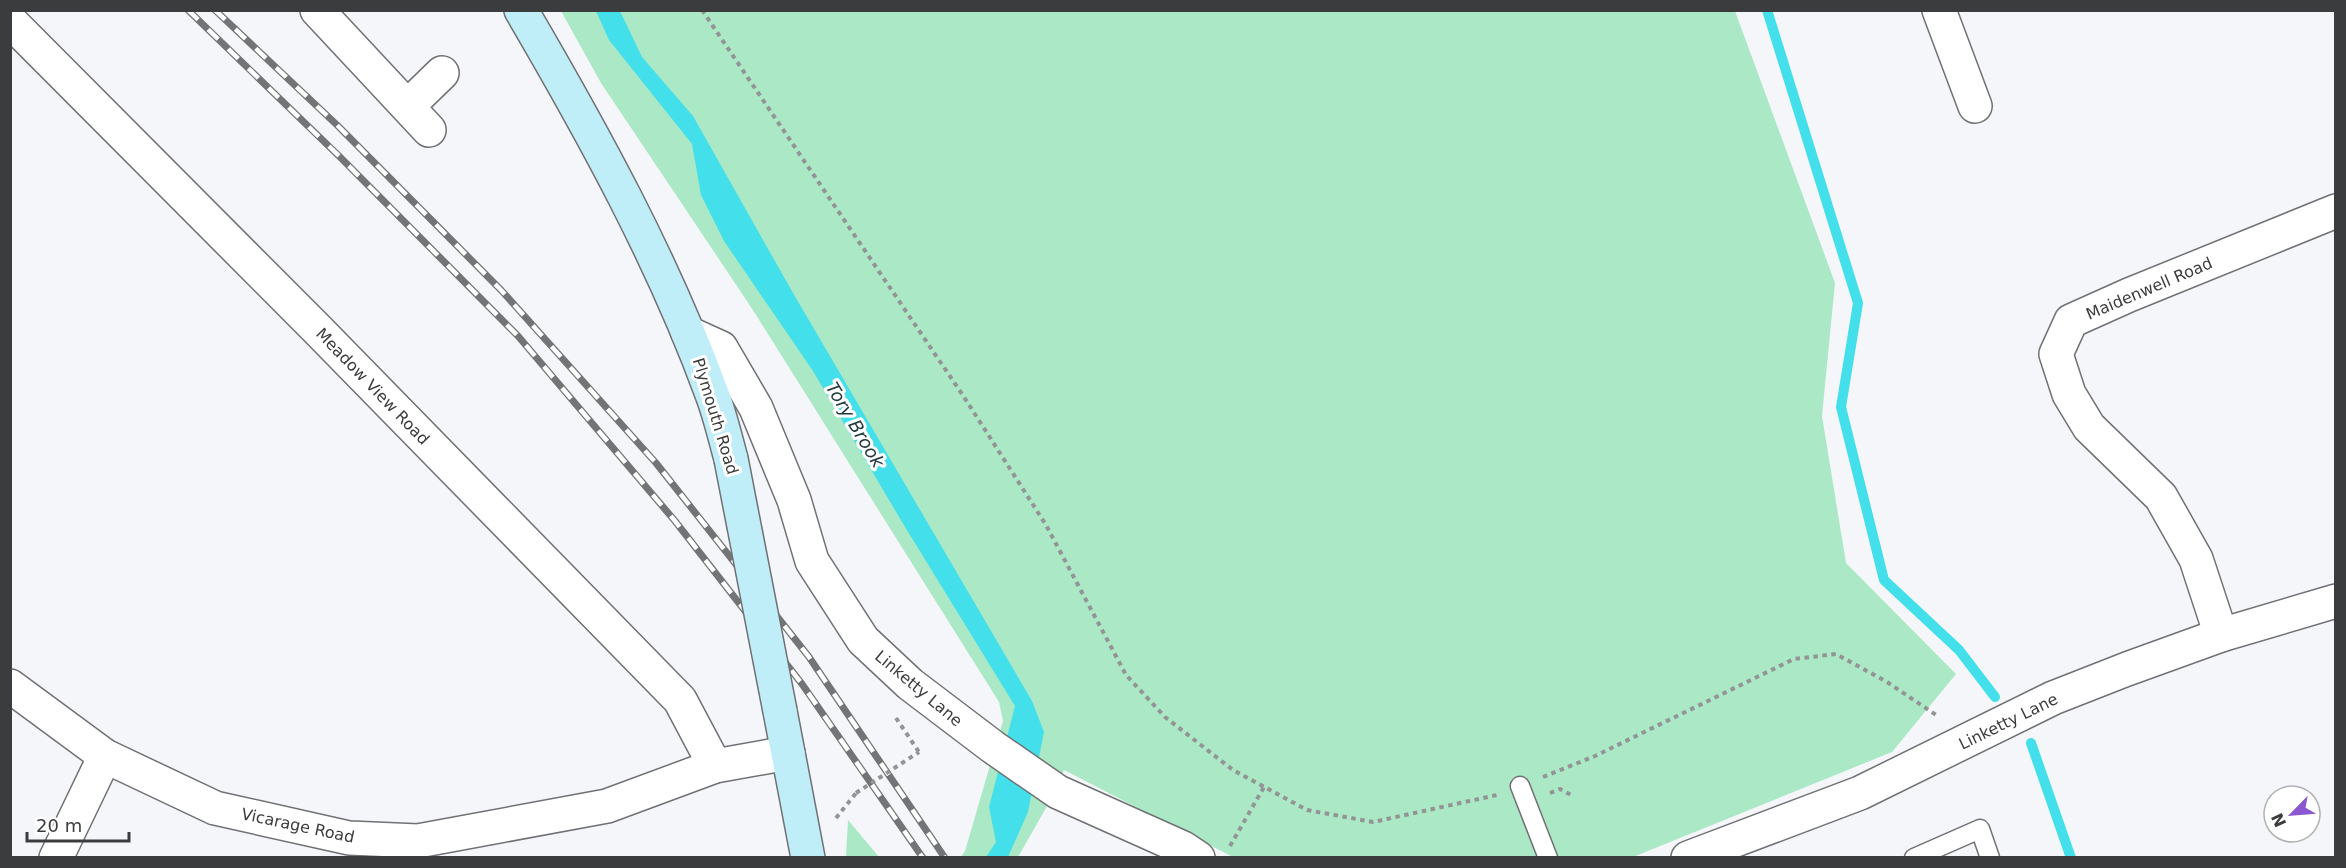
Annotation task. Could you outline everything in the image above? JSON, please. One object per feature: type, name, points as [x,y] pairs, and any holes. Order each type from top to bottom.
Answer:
[{"type":"main road","name":"Plymouth Road","points":[[521,10],[553,64],[640,228],[688,333],[713,396],[731,459],[808,858]]},
{"type":"street","points":[[317,10],[429,130]]},
{"type":"street","points":[[1939,10],[1975,106]]},
{"type":"street","name":"Meadow View Road","points":[[10,21],[308,320],[680,700],[715,766]]},
{"type":"street","points":[[408,106],[442,73]]},
{"type":"street","name":"Maidenwell Road","points":[[2221,635],[2196,559],[2161,497],[2089,427],[2069,394],[2056,354],[2071,321],[2129,295],[2336,212]]},
{"type":"street","name":"Linketty Lane","points":[[688,333],[720,348],[756,408],[794,500],[812,561],[863,640],[910,684],[993,747],[1058,792],[1183,848],[1198,858]]},
{"type":"street","name":"Linketty Lane","points":[[1688,858],[1860,793],[2053,698],[2221,635],[2336,601]]},
{"type":"street","name":"Vicarage Road","points":[[10,686],[105,756],[215,808],[349,838],[418,849],[607,806],[715,766],[788,753]]},
{"type":"street","points":[[56,858],[105,756]]},
{"type":"lane","points":[[1520,786],[1548,858]]},
{"type":"lane","points":[[1914,858],[1980,829],[1990,858]]},
{"type":"path","points":[[702,10],[957,387],[1034,506],[1126,675],[1165,717],[1233,770],[1307,810],[1373,822],[1493,797],[1595,756],[1794,659],[1836,654],[1887,682],[1971,739]]},
{"type":"path","points":[[856,793],[919,752]]},
{"type":"path","points":[[1230,847],[1264,787]]},
{"type":"green space","points":[[561,11],[1735,11],[1835,283],[1822,416],[1846,563],[1956,674],[1892,752],[1633,857],[1233,857],[1064,770],[1050,801],[1018,857],[961,857],[965,851],[1003,721],[999,702],[751,307],[601,83]]},
{"type":"green space","points":[[848,820],[879,857],[846,857]]},
{"type":"water","name":"Tory Brook","points":[[596,11],[620,11],[642,57],[693,116],[793,293],[1032,701],[1044,732],[1028,812],[1008,857],[986,857],[996,842],[989,807],[1015,706],[813,371],[724,241],[701,195],[692,144],[609,40]]},
{"type":"waterway","points":[[1767,10],[1858,303],[1841,407],[1884,580],[1959,650],[1995,697]]},
{"type":"waterway","points":[[2031,743],[2071,858]]},
{"type":"railway","points":[[188,10],[339,156],[518,336],[675,521],[802,684],[923,858]]},
{"type":"railway","points":[[215,10],[337,125],[501,290],[656,463],[809,657],[945,858]]}]
